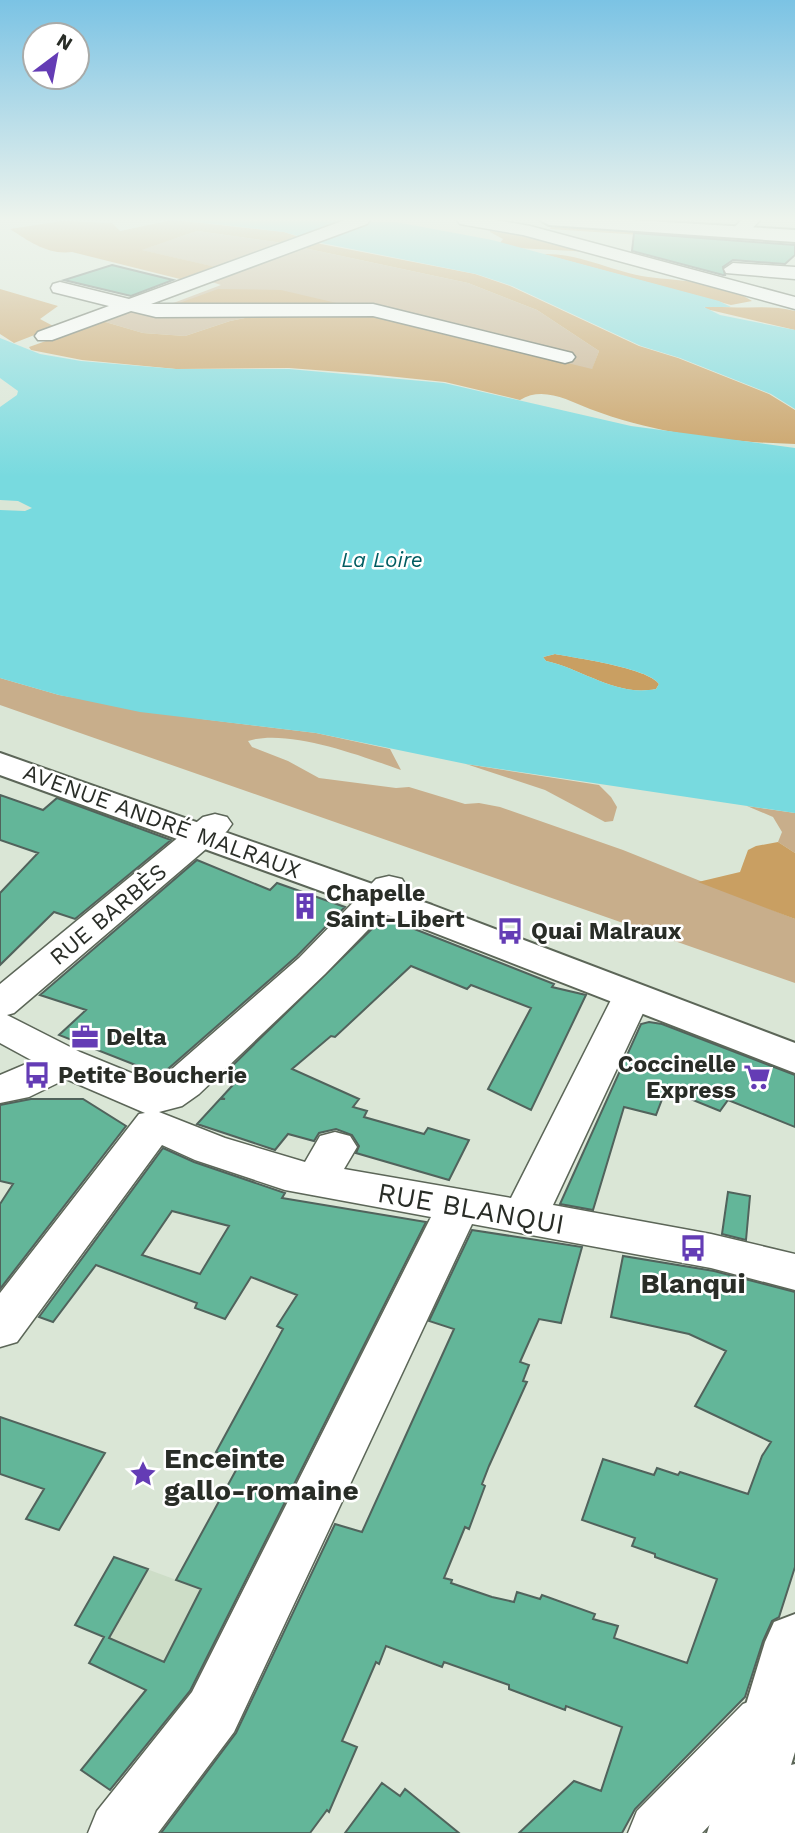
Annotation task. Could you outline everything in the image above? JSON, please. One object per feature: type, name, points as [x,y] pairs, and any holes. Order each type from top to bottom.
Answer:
[{"type":"main road","name":"AVENUE ANDRÉ MALRAUX","points":[[1,755],[795,1037]]},
{"type":"main road","name":"AVENUE ANDRÉ MALRAUX","points":[[383,892],[632,996],[795,1059]]},
{"type":"main road","points":[[740,1833],[795,1642]]},
{"type":"main road","points":[[785,1833],[795,1796]]},
{"type":"street","points":[[45,336],[127,306],[183,312],[373,310],[565,357]]},
{"type":"street","name":"RUE BARBÈS","points":[[0,1004],[209,830]]},
{"type":"street","points":[[0,1328],[151,1112],[312,966],[383,892]]},
{"type":"street","points":[[524,1218],[632,996]]},
{"type":"street","name":"RUE BLANQUI","points":[[0,1026],[66,1062],[210,1149],[312,1167],[458,1206],[711,1251],[795,1272]]},
{"type":"street","points":[[0,1088],[14,1087],[66,1062]]},
{"type":"street","points":[[119,1833],[213,1712],[458,1206]]},
{"type":"street","points":[[659,1833],[774,1714]]},
{"type":"shaded area","points":[[0,306],[58,306],[40,319],[55,327],[14,343],[0,334]]},
{"type":"shaded area","points":[[147,306],[526,306],[537,310],[599,351],[592,370],[363,313],[269,313],[230,321],[185,336],[143,333],[102,321]]},
{"type":"shaded area","points":[[526,306],[552,306],[639,346],[678,358],[769,394],[795,410],[795,444],[717,439],[666,431],[615,418],[546,394],[520,400],[445,382],[289,368],[176,369],[82,360],[31,350],[29,347],[102,321],[143,333],[185,336],[230,321],[269,313],[363,313],[592,369],[599,351],[537,310]]},
{"type":"shaded area","points":[[704,306],[795,311],[795,330],[706,309]]},
{"type":"shaded area","points":[[555,654],[641,673],[659,684],[656,689],[641,690],[613,686],[546,661],[543,657]]},
{"type":"shaded area","points":[[0,678],[59,695],[202,719],[316,733],[390,749],[401,770],[346,751],[303,741],[264,738],[248,741],[252,747],[288,761],[319,778],[396,788],[409,787],[465,804],[479,803],[500,807],[623,850],[795,919],[795,983],[0,705]]},
{"type":"shaded area","points":[[466,764],[599,785],[617,807],[613,821],[605,822],[545,790]]},
{"type":"shaded area","points":[[747,806],[795,813],[795,853],[778,842],[782,832],[773,817]]},
{"type":"shaded area","points":[[778,842],[795,853],[795,919],[698,882],[740,872],[748,850]]},
{"type":"shaded area","points":[[114,1557],[239,1603],[230,1621],[192,1608],[164,1662],[160,1660],[145,1690],[89,1663],[103,1637],[75,1625]]},
{"type":"water","points":[[554,306],[728,306],[731,307],[704,307],[720,315],[795,330],[795,409],[771,394],[680,358],[641,346]]},
{"type":"water","name":"La Loire","points":[[0,338],[40,354],[81,361],[176,369],[289,369],[444,383],[631,426],[795,448],[795,813],[466,764],[316,733],[140,712],[59,695],[0,678],[0,510],[25,511],[32,508],[18,501],[0,500],[0,407],[17,395],[18,391],[0,378]],"holes":[[[555,654],[641,673],[659,684],[656,689],[641,690],[613,686],[546,661],[543,657]]]},
{"type":"building","points":[[0,795],[43,810],[57,798],[171,840],[75,919],[54,912],[0,965],[0,893],[38,853],[0,840]]},
{"type":"building","points":[[197,860],[270,890],[277,883],[345,907],[297,956],[161,1075],[59,1035],[86,1010],[40,995]]},
{"type":"building","points":[[384,917],[554,984],[552,987],[586,995],[531,1110],[488,1089],[531,1008],[471,985],[467,989],[411,966],[335,1037],[331,1036],[292,1069],[359,1099],[353,1107],[367,1111],[364,1117],[424,1134],[428,1128],[469,1140],[449,1180],[356,1153],[359,1146],[352,1135],[336,1129],[319,1133],[314,1141],[288,1134],[275,1150],[197,1124],[220,1099],[225,1099],[221,1098],[243,1074],[230,1068]]},
{"type":"building","points":[[641,1024],[662,1024],[795,1075],[795,1127],[728,1100],[720,1111],[666,1089],[656,1115],[624,1107],[593,1210],[560,1204]]},
{"type":"building","points":[[31,1099],[83,1099],[126,1126],[0,1289],[0,1204],[13,1184],[0,1181],[0,1105]]},
{"type":"building","points":[[163,1148],[194,1162],[285,1193],[282,1198],[426,1222],[190,1691],[110,1790],[81,1770],[146,1690],[89,1663],[104,1637],[75,1625],[114,1557],[148,1569],[109,1638],[164,1662],[201,1589],[176,1580],[241,1461],[216,1452],[283,1329],[277,1326],[297,1295],[251,1277],[225,1319],[195,1308],[197,1303],[96,1265],[53,1322],[39,1317]],"holes":[[[172,1211],[229,1226],[200,1274],[142,1255]]]},
{"type":"building","points":[[728,1192],[750,1196],[746,1240],[722,1234]]},
{"type":"building","points":[[472,1230],[582,1247],[561,1323],[539,1319],[520,1362],[529,1365],[523,1381],[527,1382],[489,1466],[482,1484],[485,1486],[469,1529],[465,1527],[444,1578],[452,1580],[451,1583],[514,1602],[517,1592],[540,1599],[542,1595],[595,1614],[593,1619],[618,1626],[614,1638],[687,1663],[717,1579],[632,1546],[635,1538],[582,1520],[603,1459],[654,1475],[657,1468],[678,1475],[680,1472],[748,1494],[762,1456],[771,1442],[695,1406],[726,1351],[689,1334],[611,1317],[623,1256],[714,1271],[795,1292],[795,1567],[779,1617],[772,1621],[763,1641],[745,1697],[635,1809],[622,1833],[519,1833],[574,1781],[601,1791],[622,1727],[566,1706],[565,1710],[509,1689],[509,1685],[444,1662],[442,1667],[386,1646],[379,1664],[376,1662],[342,1741],[357,1747],[329,1812],[327,1810],[310,1833],[161,1833],[236,1733],[335,1524],[362,1532],[454,1329],[429,1321]]},
{"type":"building","points":[[0,1417],[105,1453],[59,1530],[26,1519],[44,1489],[0,1474]]},
{"type":"building","points":[[382,1783],[400,1796],[405,1789],[459,1833],[345,1833]]},
{"type":"place","name":"Chapelle Saint-Libert","points":[[305,906]]},
{"type":"place","name":"Quai Malraux","points":[[510,931]]},
{"type":"place","name":"Delta","points":[[85,1037]]},
{"type":"place","name":"Petite Boucherie","points":[[37,1075]]},
{"type":"place","name":"Coccinelle Express","points":[[757,1077]]},
{"type":"place","name":"Blanqui","points":[[693,1248]]},
{"type":"place","name":"Enceinte gallo-romaine","points":[[143,1474]]}]
